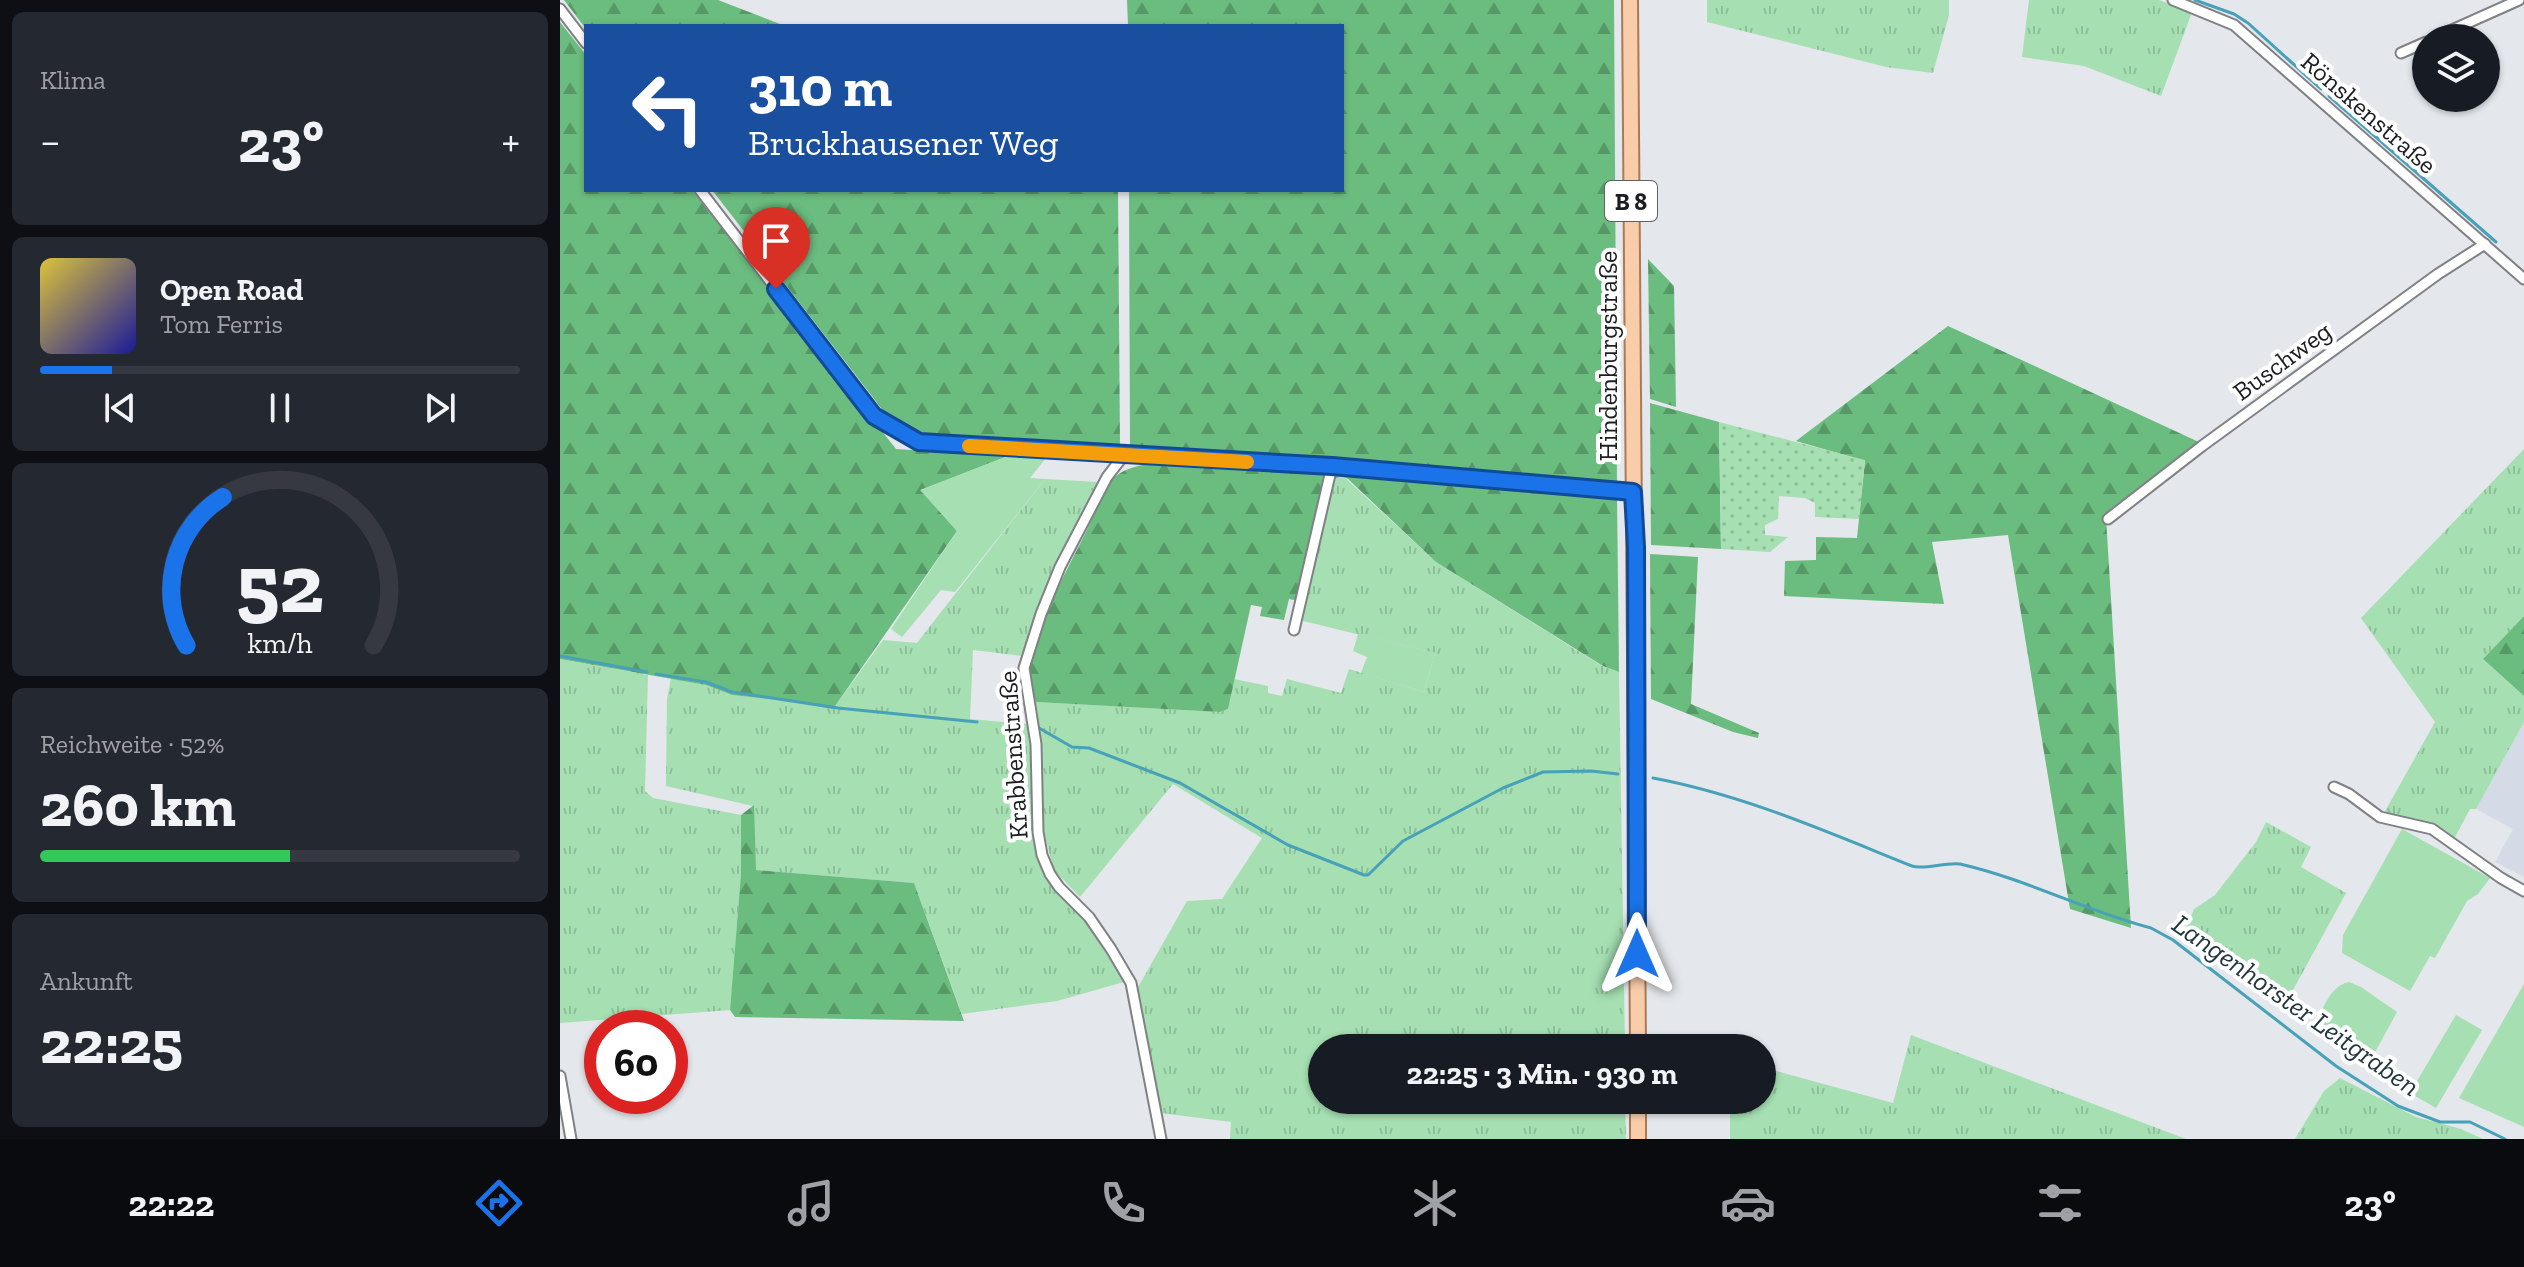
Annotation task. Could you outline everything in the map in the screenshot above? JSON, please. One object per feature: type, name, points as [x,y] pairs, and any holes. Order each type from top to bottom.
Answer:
[{"type":"main road","name":"Hindenburgstraße","points":[[1630,0],[1638,1034]]},
{"type":"main road","points":[[1638,1114],[1638,1139]]},
{"type":"street","name":"Rönskenstraße","points":[[2173,0],[2234,25],[2524,279]]},
{"type":"street","points":[[2465,24],[2519,0]]},
{"type":"street","points":[[560,9],[584,40]]},
{"type":"street","points":[[2401,53],[2412,48]]},
{"type":"street","points":[[702,192],[874,416],[919,442],[1332,466],[1633,492]]},
{"type":"street","name":"Buschweg","points":[[2108,519],[2202,446],[2413,292],[2485,244]]},
{"type":"street","name":"Krabbenstraße","points":[[1124,455],[1107,477],[1060,567],[1024,668],[1036,744],[1038,832],[1042,855],[1059,887],[1089,917],[1131,983],[1161,1139]]},
{"type":"street","points":[[1294,630],[1332,466]]},
{"type":"street","points":[[2334,787],[2380,817],[2432,829],[2524,891]]},
{"type":"street","points":[[560,1076],[571,1139]]},
{"type":"shaded area","points":[[2524,722],[2524,877],[2495,862],[2513,829],[2476,809]]},
{"type":"green space","points":[[564,0],[718,0],[780,24],[584,24]]},
{"type":"green space","points":[[1127,0],[1614,0],[1617,486],[1130,447],[1129,192],[1344,192],[1344,24],[1128,24]]},
{"type":"green space","points":[[1707,0],[1949,0],[1949,15],[1933,73],[1886,67],[1707,22]]},
{"type":"green space","points":[[2029,0],[2159,0],[2192,12],[2161,96],[2084,66],[2022,57]]},
{"type":"green space","points":[[560,22],[584,52],[584,192],[694,192],[896,449],[1008,456],[921,490],[957,531],[833,709],[732,695],[706,685],[560,659]]},
{"type":"green space","points":[[714,192],[1118,192],[1120,448],[919,434],[889,418]]},
{"type":"green space","points":[[1648,259],[1674,286],[1676,407],[1650,399]]},
{"type":"green space","points":[[1948,326],[2201,443],[2106,517],[2131,928],[2070,909],[2008,535],[1932,542],[1944,604],[1784,596],[1785,561],[1816,560],[1816,537],[1857,538],[1865,461],[1796,441]]},
{"type":"green space","points":[[1650,403],[1719,422],[1721,549],[1651,545]]},
{"type":"green space","points":[[1719,422],[1865,460],[1859,519],[1815,517],[1815,503],[1805,498],[1779,496],[1778,519],[1765,525],[1765,535],[1788,537],[1770,552],[1721,549]]},
{"type":"green space","points":[[2524,449],[2524,616],[2483,659],[2524,696],[2524,722],[2476,809],[2470,809],[2454,839],[2383,815],[2435,722],[2361,618]]},
{"type":"green space","points":[[1008,456],[1046,458],[1030,478],[1045,479],[955,592],[941,590],[902,637],[891,629],[957,531],[920,490]]},
{"type":"green space","points":[[1171,460],[1271,468],[1317,468],[1327,479],[1299,601],[1289,599],[1284,620],[1260,616],[1262,607],[1251,605],[1228,709],[1220,712],[1036,702],[1029,679],[1042,624],[1104,491],[1118,474],[1140,465]]},
{"type":"green space","points":[[1335,470],[1617,495],[1619,672],[1603,666],[1436,562],[1348,479],[1342,476],[1332,480]]},
{"type":"green space","points":[[1343,476],[1436,562],[1602,666],[1619,672],[1625,1034],[1308,1034],[1308,1114],[1625,1114],[1626,1139],[1230,1139],[1231,1122],[1161,1113],[1137,989],[1187,901],[1222,899],[1262,838],[1173,784],[1080,897],[1054,870],[1043,830],[1036,702],[1220,712],[1228,709],[1234,679],[1268,686],[1268,693],[1282,696],[1287,679],[1341,693],[1349,669],[1424,692],[1435,653],[1299,620],[1332,480]]},
{"type":"green space","points":[[1045,479],[1098,482],[1037,612],[1023,656],[973,650],[970,719],[1026,724],[1031,731],[1033,837],[1041,869],[1088,924],[1124,982],[1057,1001],[962,1014],[914,883],[755,870],[753,806],[666,786],[667,699],[671,678],[706,685],[732,695],[833,709],[883,640],[917,643]]},
{"type":"green space","points":[[1650,554],[1698,557],[1691,704],[1759,733],[1758,738],[1733,732],[1651,699]]},
{"type":"green space","points":[[2524,616],[2524,696],[2483,659]]},
{"type":"green space","points":[[1358,634],[1435,653],[1424,692],[1361,673],[1367,657],[1353,651]]},
{"type":"green space","points":[[560,659],[648,675],[645,791],[653,798],[741,815],[741,873],[730,1010],[688,1013],[688,1010],[584,1010],[584,1021],[560,1023]]},
{"type":"green space","points":[[754,805],[756,870],[914,883],[964,1021],[735,1017],[730,1010],[741,873],[741,815]]},
{"type":"green space","points":[[2266,822],[2311,847],[2301,867],[2346,893],[2282,1010],[2185,933],[2194,909],[2215,895],[2256,842]]},
{"type":"green space","points":[[2402,829],[2490,878],[2478,894],[2467,901],[2435,958],[2430,956],[2410,991],[2342,953],[2343,935]]},
{"type":"green space","points":[[2349,982],[2397,1012],[2369,1063],[2330,1042],[2320,1026],[2328,998],[2338,987]]},
{"type":"green space","points":[[2524,984],[2524,1127],[2459,1098]]},
{"type":"green space","points":[[2456,1015],[2482,1030],[2436,1108],[2410,1093]]},
{"type":"green space","points":[[1911,1035],[2186,1139],[1730,1139],[1730,1114],[1776,1114],[1776,1071],[1893,1103]]},
{"type":"green space","points":[[2340,1078],[2416,1117],[2461,1129],[2483,1139],[2295,1139],[2324,1091]]},
{"type":"waterway","points":[[2195,0],[2234,14],[2248,23],[2321,89]]},
{"type":"waterway","points":[[2329,96],[2496,242]]},
{"type":"waterway","name":"Langenhorster Leitgraben","points":[[560,656],[647,672]]},
{"type":"waterway","name":"Langenhorster Leitgraben","points":[[656,674],[706,682],[732,692],[838,708],[977,722]]},
{"type":"waterway","name":"Langenhorster Leitgraben","points":[[1039,728],[1072,747],[1089,748],[1180,783],[1288,845],[1364,875],[1368,875],[1403,841],[1503,788],[1543,772],[1618,774]]},
{"type":"waterway","name":"Langenhorster Leitgraben","points":[[1653,778],[1753,804],[1912,866],[1960,864],[1984,870],[2151,928],[2173,940],[2336,1066],[2398,1106],[2440,1122],[2470,1122],[2505,1139]]},
{"type":"slow traffic","points":[[969,446],[1247,462]]},
{"type":"route","points":[[776,289],[874,416],[919,442],[1332,466],[1633,492],[1636,547],[1637,954]]}]
